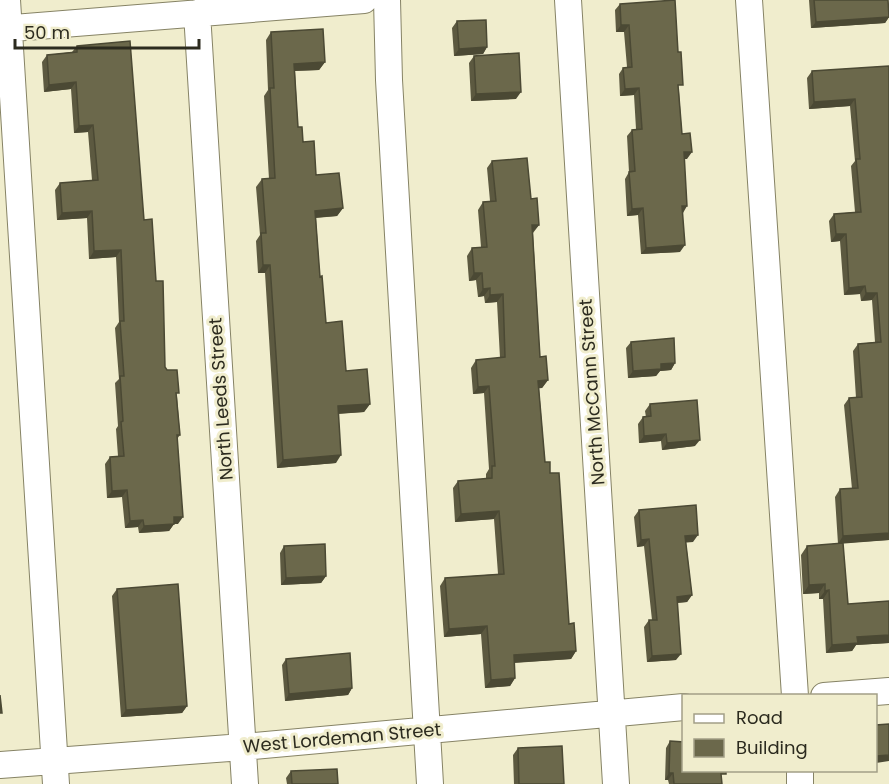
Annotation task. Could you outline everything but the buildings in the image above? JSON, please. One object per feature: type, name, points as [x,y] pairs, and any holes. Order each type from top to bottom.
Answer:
[{"type":"street","points":[[7,0],[4,29],[55,773]]},
{"type":"street","points":[[4,29],[364,0]]},
{"type":"street","points":[[387,0],[389,80],[430,784]]},
{"type":"street","name":"North McCann Street","points":[[568,0],[616,784]]},
{"type":"street","points":[[749,0],[795,694]]},
{"type":"street","name":"North Leeds Street","points":[[197,14],[245,784]]},
{"type":"street","points":[[850,694],[889,691]]},
{"type":"street","name":"West Lordeman Street","points":[[0,765],[55,773],[243,747],[682,707]]}]
